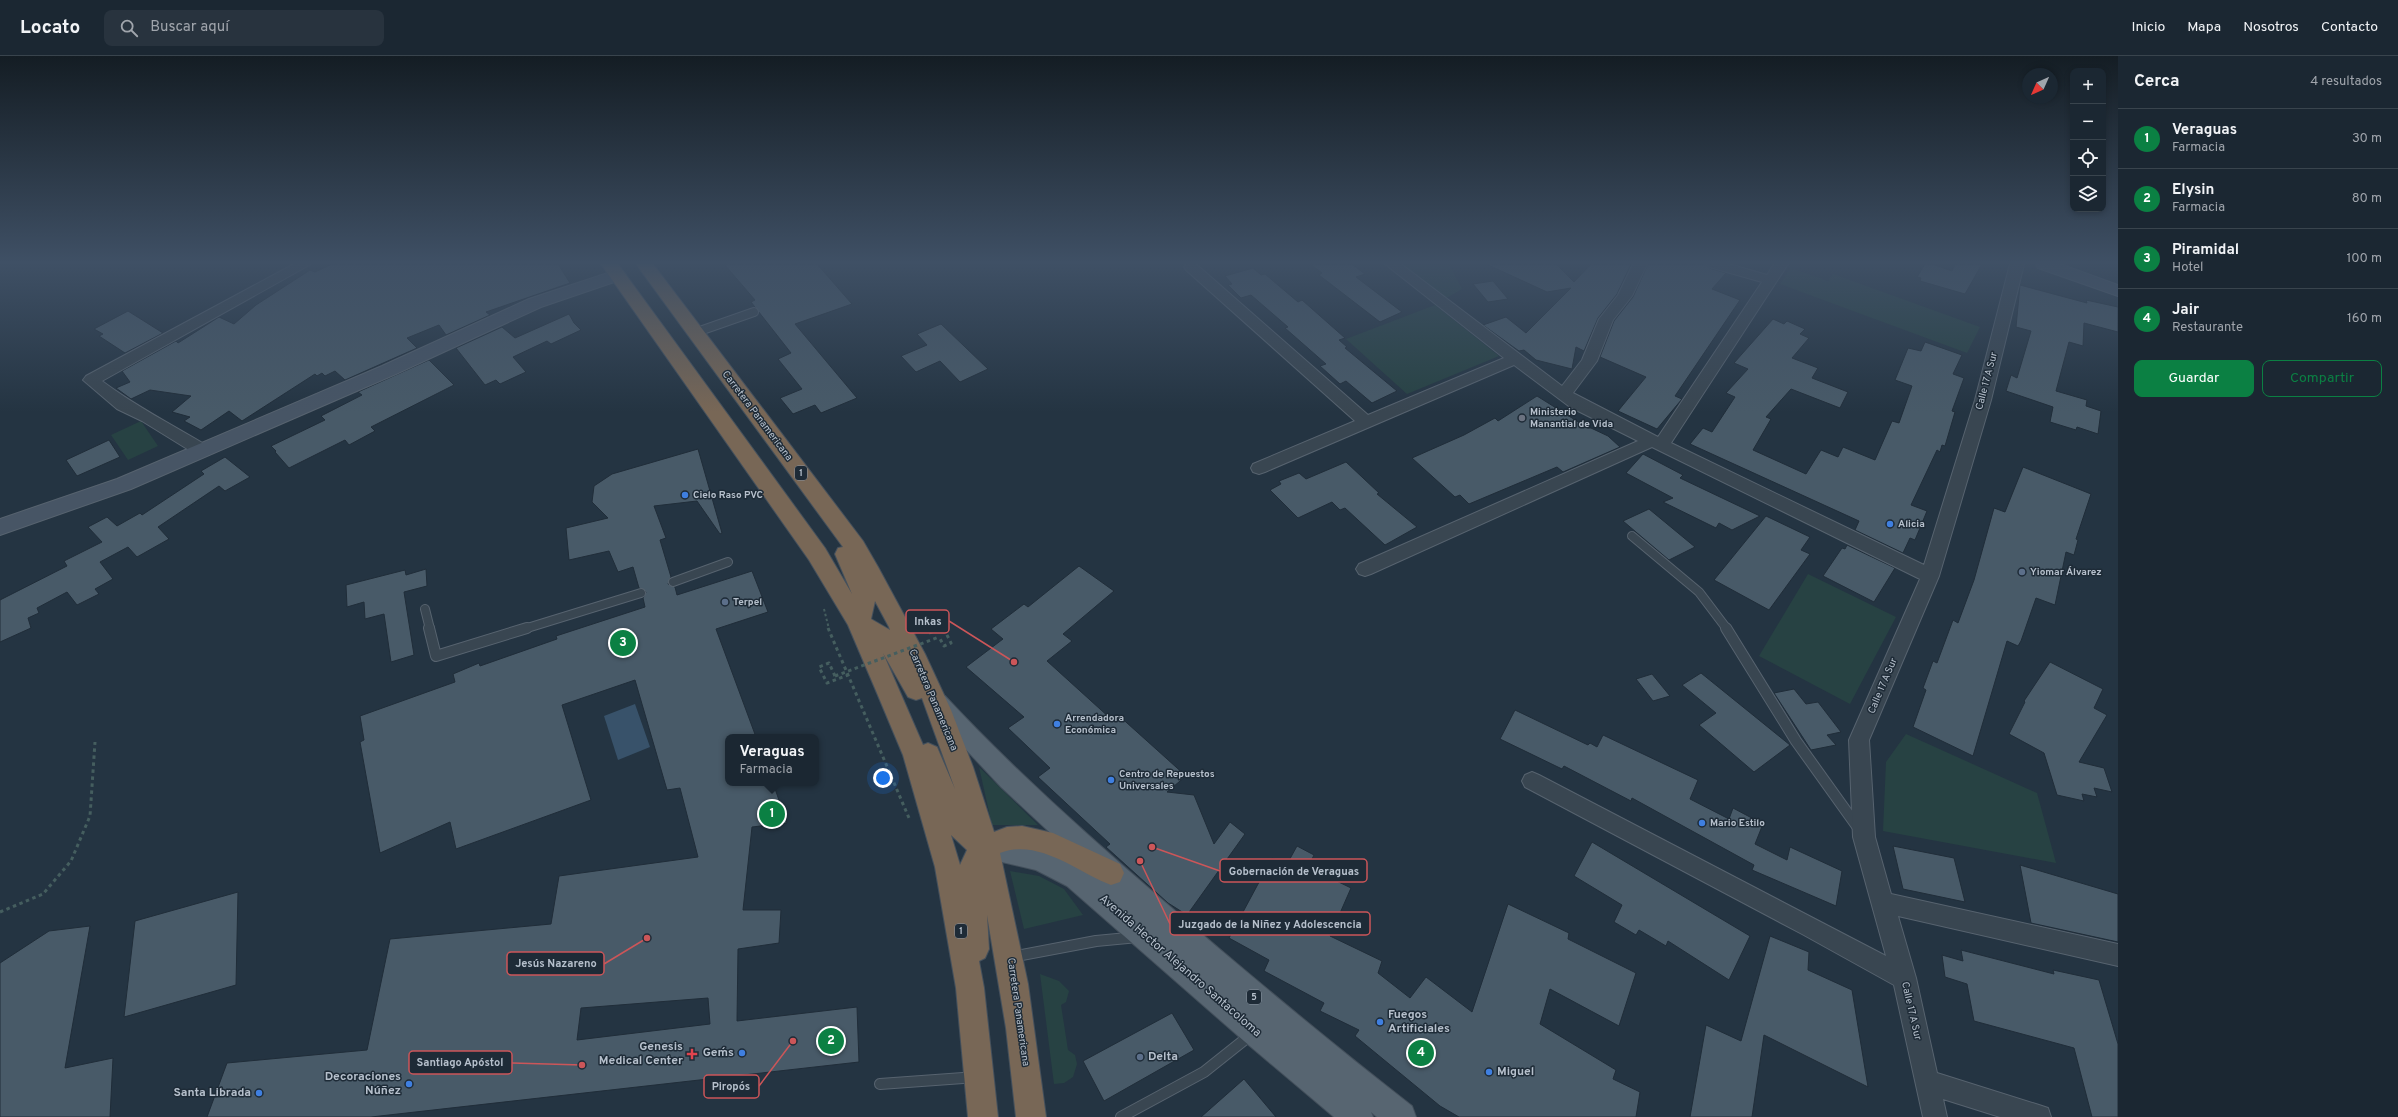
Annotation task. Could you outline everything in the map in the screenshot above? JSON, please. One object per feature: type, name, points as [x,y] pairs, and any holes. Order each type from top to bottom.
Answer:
[{"type":"highway","name":"1","points":[[648,314],[817,554],[858,623],[916,755],[938,832],[956,906],[970,988],[983,1117]]},
{"type":"highway","points":[[667,314],[680,329],[715,361]]},
{"type":"highway","name":"Carretera Panamericana","points":[[680,314],[822,500],[855,547],[886,597],[911,647],[947,731],[974,807],[985,848],[1010,958],[1024,1050],[1031,1117]]},
{"type":"highway","points":[[822,500],[864,595],[865,607],[858,623],[875,629],[887,640],[921,699],[947,731]]},
{"type":"highway","points":[[889,693],[917,729],[957,822],[968,836],[985,848]]},
{"type":"highway","points":[[970,988],[975,942],[972,873],[976,860],[985,848],[1010,839],[1036,840],[1058,846],[1111,873]]},
{"type":"main road","name":"5","points":[[932,698],[1010,782],[1070,837],[1273,1013],[1402,1117]]},
{"type":"main road","name":"Avenida Hector Alejandro Santacoloma","points":[[985,848],[1013,850],[1034,855],[1068,870],[1254,1031],[1358,1117]]},
{"type":"street","points":[[203,451],[148,417],[123,405],[92,380],[214,314]]},
{"type":"street","points":[[0,527],[124,484],[203,451],[511,314]]},
{"type":"street","points":[[1244,314],[1366,422]]},
{"type":"street","points":[[1455,314],[1515,360],[1576,403],[1930,576]]},
{"type":"street","points":[[1564,394],[1589,360],[1606,319],[1611,314]]},
{"type":"street","points":[[1365,569],[1656,443],[1747,314]]},
{"type":"street","name":"Calle 17 A Sur","points":[[1935,1117],[1904,978],[1864,837],[1859,740],[1930,576],[1983,400],[2005,314]]},
{"type":"street","points":[[1259,468],[1515,360]]},
{"type":"street","points":[[1532,781],[1810,926],[1904,978]]},
{"type":"street","points":[[1882,902],[2118,955]]},
{"type":"street","points":[[1928,1082],[2039,1117]]},
{"type":"lane","points":[[694,333],[750,314]]},
{"type":"lane","points":[[1632,536],[1699,592],[1728,630],[1796,741],[1864,837]]},
{"type":"lane","points":[[673,582],[728,562]]},
{"type":"lane","points":[[425,609],[436,656],[641,593]]},
{"type":"lane","points":[[1010,958],[1096,941],[1146,936]]},
{"type":"lane","points":[[1121,1117],[1204,1072],[1254,1031]]},
{"type":"lane","points":[[880,1084],[980,1076]]},
{"type":"path","points":[[822,604],[826,612],[825,619],[831,636],[909,819]]},
{"type":"path","points":[[848,676],[827,683],[819,667],[829,663],[835,676],[939,637],[944,646],[951,643],[946,633],[940,628],[929,633]]},
{"type":"path","points":[[0,912],[43,894],[71,861],[90,816],[95,742]]},
{"type":"green space","points":[[1413,314],[1446,314],[1499,356],[1407,394],[1346,339]]},
{"type":"green space","points":[[1860,314],[1943,314],[1980,327],[1967,353]]},
{"type":"green space","points":[[141,421],[158,446],[128,460],[111,435]]},
{"type":"green space","points":[[1808,574],[1896,617],[1850,704],[1759,656]]},
{"type":"green space","points":[[1906,734],[2037,793],[2056,863],[1883,831],[1886,762]]},
{"type":"green space","points":[[979,767],[1038,825],[992,825]]},
{"type":"green space","points":[[1010,871],[1039,876],[1064,889],[1083,915],[1024,929]]},
{"type":"green space","points":[[1040,974],[1059,981],[1069,991],[1066,1002],[1061,1005],[1068,1050],[1075,1055],[1077,1064],[1073,1077],[1064,1083],[1054,1084]]},
{"type":"water","points":[[635,704],[650,747],[618,760],[604,716]]},
{"type":"building","points":[[123,314],[132,314],[163,333],[125,353],[99,336],[103,334],[94,329]]},
{"type":"building","points":[[246,314],[488,314],[490,315],[446,335],[439,325],[407,338],[417,348],[345,380],[335,371],[325,376],[322,373],[317,376],[315,374],[242,421],[229,411],[201,430],[184,421],[190,417],[172,412],[191,396],[150,390],[131,399],[116,388],[130,382],[122,371],[176,341],[178,343],[219,317],[234,324]]},
{"type":"building","points":[[569,314],[574,323],[581,330],[551,344],[547,341],[513,357],[526,372],[500,384],[496,380],[485,385],[456,348],[502,327],[515,338]]},
{"type":"building","points":[[760,314],[825,314],[795,324],[857,398],[821,413],[815,405],[793,414],[780,398],[802,389],[778,359],[791,353]]},
{"type":"building","points":[[1272,314],[1317,314],[1345,338],[1339,340],[1347,347],[1345,348],[1397,391],[1372,403],[1346,381],[1340,384],[1320,366],[1326,364],[1285,328],[1288,327]]},
{"type":"building","points":[[1369,314],[1399,314],[1380,322]]},
{"type":"building","points":[[1545,314],[1602,314],[1598,318],[1584,351],[1576,347],[1572,369],[1536,360],[1524,350],[1519,351],[1483,325],[1506,317],[1526,333]]},
{"type":"building","points":[[1620,314],[1731,314],[1675,396],[1682,399],[1657,429],[1618,411],[1646,377],[1600,357],[1614,321]]},
{"type":"building","points":[[2017,314],[2118,314],[2118,332],[2084,323],[2083,346],[2069,342],[2056,391],[2087,400],[2086,406],[2101,411],[2098,434],[2077,427],[2076,430],[2050,422],[2053,407],[2006,391],[2011,375],[2017,378],[2031,331],[2016,327]]},
{"type":"building","points":[[1773,319],[1784,324],[1787,321],[1805,329],[1800,334],[1809,338],[1792,358],[1818,368],[1812,378],[1848,392],[1840,408],[1791,389],[1766,417],[1771,419],[1753,450],[1806,474],[1821,450],[1838,457],[1843,447],[1875,460],[1892,421],[1899,423],[1912,386],[1895,380],[1908,348],[1921,351],[1925,342],[1962,355],[1953,374],[1964,378],[1952,411],[1955,412],[1945,446],[1942,445],[1940,452],[1937,450],[1911,505],[1927,511],[1915,540],[1910,538],[1903,553],[1855,530],[1859,521],[1690,444],[1703,428],[1712,432],[1735,397],[1726,393],[1748,369],[1734,363]]},
{"type":"building","points":[[941,324],[988,369],[960,382],[940,361],[916,372],[901,356],[927,345],[917,334]]},
{"type":"building","points":[[429,360],[454,385],[371,427],[375,431],[349,445],[345,440],[289,468],[271,446],[325,420],[321,416],[362,395],[358,392]]},
{"type":"building","points":[[1537,396],[1588,428],[1608,436],[1620,447],[1563,472],[1557,467],[1469,504],[1460,495],[1455,497],[1412,458],[1464,435],[1495,418],[1498,421]]},
{"type":"building","points":[[109,440],[120,457],[77,476],[66,460]]},
{"type":"building","points":[[698,449],[722,533],[720,534],[697,501],[654,506],[666,538],[660,540],[671,577],[668,584],[675,587],[677,595],[752,571],[768,612],[716,629],[755,734],[725,734],[725,786],[774,786],[787,823],[752,827],[743,910],[781,910],[779,943],[738,949],[737,1021],[857,1007],[859,1062],[371,1117],[207,1117],[227,1063],[367,1050],[390,939],[551,924],[559,876],[698,857],[680,788],[667,790],[635,680],[562,705],[591,800],[456,849],[450,822],[380,853],[360,742],[364,740],[360,716],[455,682],[453,674],[479,663],[480,666],[557,639],[556,636],[645,607],[643,598],[646,592],[639,588],[633,567],[618,572],[609,551],[569,560],[566,528],[608,518],[592,502],[594,486],[612,474]],"holes":[[[708,998],[710,1024],[577,1040],[581,1008]]]},
{"type":"building","points":[[1643,454],[1683,475],[1680,478],[1760,516],[1732,530],[1719,523],[1716,528],[1663,502],[1673,498],[1626,473]]},
{"type":"building","points":[[225,457],[250,477],[225,491],[219,486],[158,527],[169,539],[137,557],[128,547],[100,562],[113,579],[95,589],[99,594],[77,605],[67,592],[37,608],[39,613],[28,618],[31,628],[0,642],[0,600],[67,566],[64,561],[102,542],[88,527],[107,517],[117,526],[140,513],[142,515],[204,474],[201,471]]},
{"type":"building","points":[[1346,462],[1379,493],[1377,494],[1417,527],[1385,545],[1345,508],[1340,510],[1332,502],[1298,518],[1270,490],[1281,484],[1279,481],[1299,473],[1306,479]]},
{"type":"building","points":[[2023,467],[2091,494],[2076,539],[2078,540],[2074,555],[2066,552],[2055,605],[2036,598],[2018,646],[2007,641],[1973,756],[1913,727],[1926,690],[1923,688],[1933,661],[1937,663],[1953,620],[1958,623],[1974,580],[1994,508],[2005,512]]},
{"type":"building","points":[[1649,509],[1695,547],[1669,560],[1623,521]]},
{"type":"building","points":[[1766,516],[1810,537],[1801,550],[1810,554],[1769,610],[1714,580]]},
{"type":"building","points":[[1847,545],[1895,568],[1874,602],[1823,576],[1842,548],[1845,549]]},
{"type":"building","points":[[1079,566],[1114,591],[1063,634],[1072,641],[1047,661],[1111,719],[1117,714],[1186,776],[1167,792],[1194,795],[1214,844],[1230,822],[1245,834],[1187,915],[1168,903],[1106,847],[1110,844],[1038,777],[1050,768],[1008,728],[1024,717],[966,667],[1003,639],[991,629],[1024,604],[1028,607]]},
{"type":"building","points":[[426,569],[427,586],[404,592],[414,655],[391,662],[384,614],[365,619],[364,602],[347,607],[346,585],[405,570],[406,575]]},
{"type":"building","points":[[2050,662],[2103,689],[2094,708],[2107,715],[2079,762],[2104,768],[2112,792],[2094,788],[2097,797],[2082,794],[2084,801],[2057,795],[2044,753],[2009,734],[2025,702],[2024,701]]},
{"type":"building","points":[[1701,673],[1790,745],[1754,772],[1699,725],[1716,713],[1682,685]]},
{"type":"building","points":[[1652,674],[1670,696],[1653,701],[1636,679]]},
{"type":"building","points":[[1794,689],[1806,704],[1818,702],[1841,732],[1827,735],[1836,745],[1811,750],[1774,693]]},
{"type":"building","points":[[1515,710],[1588,745],[1590,743],[1597,747],[1603,735],[1698,780],[1690,799],[1729,819],[1733,808],[1763,824],[1755,844],[1787,860],[1790,847],[1842,871],[1836,906],[1752,870],[1754,865],[1632,798],[1631,801],[1564,766],[1562,769],[1500,739]]},
{"type":"building","points":[[1592,842],[1750,936],[1729,980],[1668,941],[1666,946],[1639,930],[1636,935],[1614,922],[1622,905],[1574,876]]},
{"type":"building","points":[[1297,846],[1314,855],[1308,867],[1351,888],[1330,936],[1382,961],[1378,973],[1410,998],[1426,977],[1472,1012],[1508,904],[1569,933],[1568,939],[1636,973],[1619,1026],[1550,989],[1540,1024],[1616,1070],[1613,1079],[1640,1092],[1636,1117],[1459,1117],[1440,1106],[1355,1036],[1359,1030],[1320,1011],[1324,1003],[1264,971],[1269,960],[1229,938],[1272,858],[1286,866]]},
{"type":"building","points":[[1893,846],[1954,858],[1965,902],[1903,889]]},
{"type":"building","points":[[2020,865],[2118,894],[2118,942],[2031,923]]},
{"type":"building","points":[[238,892],[236,985],[124,1017],[135,921]]},
{"type":"building","points":[[90,926],[65,1068],[113,1058],[110,1117],[0,1117],[0,963],[49,931]]},
{"type":"building","points":[[1770,936],[1809,952],[1808,970],[1852,990],[1868,1087],[1764,1035],[1752,1117],[1690,1117],[1706,1025],[1741,1041]]},
{"type":"building","points":[[1961,950],[2054,974],[2053,970],[2099,980],[2118,1044],[2118,1117],[2092,1117],[2074,1048],[1974,1021],[1967,984],[1945,977],[1942,955],[1963,961]]},
{"type":"building","points":[[1172,1013],[1194,1050],[1104,1101],[1083,1061]]},
{"type":"building","points":[[1244,1079],[1276,1117],[1201,1117]]},
{"type":"place","name":"Ministerio Manantial de Vida","points":[[1522,418]]},
{"type":"place","name":"Cielo Raso PVC","points":[[685,495]]},
{"type":"place","name":"Alicia","points":[[1890,524]]},
{"type":"place","name":"Yiomar Álvarez","points":[[2022,572]]},
{"type":"place","name":"Terpel","points":[[725,602]]},
{"type":"place","name":"Piramidal","points":[[623,643]]},
{"type":"place","name":"Inkas","points":[[1014,662]]},
{"type":"place","name":"Arrendadora Económica","points":[[1057,724]]},
{"type":"place","name":"Centro de Repuestos Universales","points":[[1111,780]]},
{"type":"place","name":"Veraguas","points":[[772,814]]},
{"type":"place","name":"Mario Estilo","points":[[1702,823]]},
{"type":"place","name":"Gobernación de Veraguas","points":[[1152,847]]},
{"type":"place","name":"Juzgado de la Niñez y Adolescencia","points":[[1140,861]]},
{"type":"place","name":"Jesús Nazareno","points":[[647,938]]},
{"type":"place","name":"Fuegos Artificiales","points":[[1380,1022]]},
{"type":"place","name":"Piropo´s","points":[[793,1041]]},
{"type":"place","name":"Elysin","points":[[831,1041]]},
{"type":"place","name":"Gem´s","points":[[742,1053]]},
{"type":"place","name":"Jair","points":[[1421,1053]]},
{"type":"place","name":"Genesis Medical Center","points":[[692,1054]]},
{"type":"place","name":"Delta","points":[[1140,1057]]},
{"type":"place","name":"Santiago Apóstol","points":[[582,1065]]},
{"type":"place","name":"Miguel","points":[[1489,1072]]},
{"type":"place","name":"Decoraciones Núñez","points":[[409,1084]]},
{"type":"place","name":"Santa Librada","points":[[259,1093]]}]
